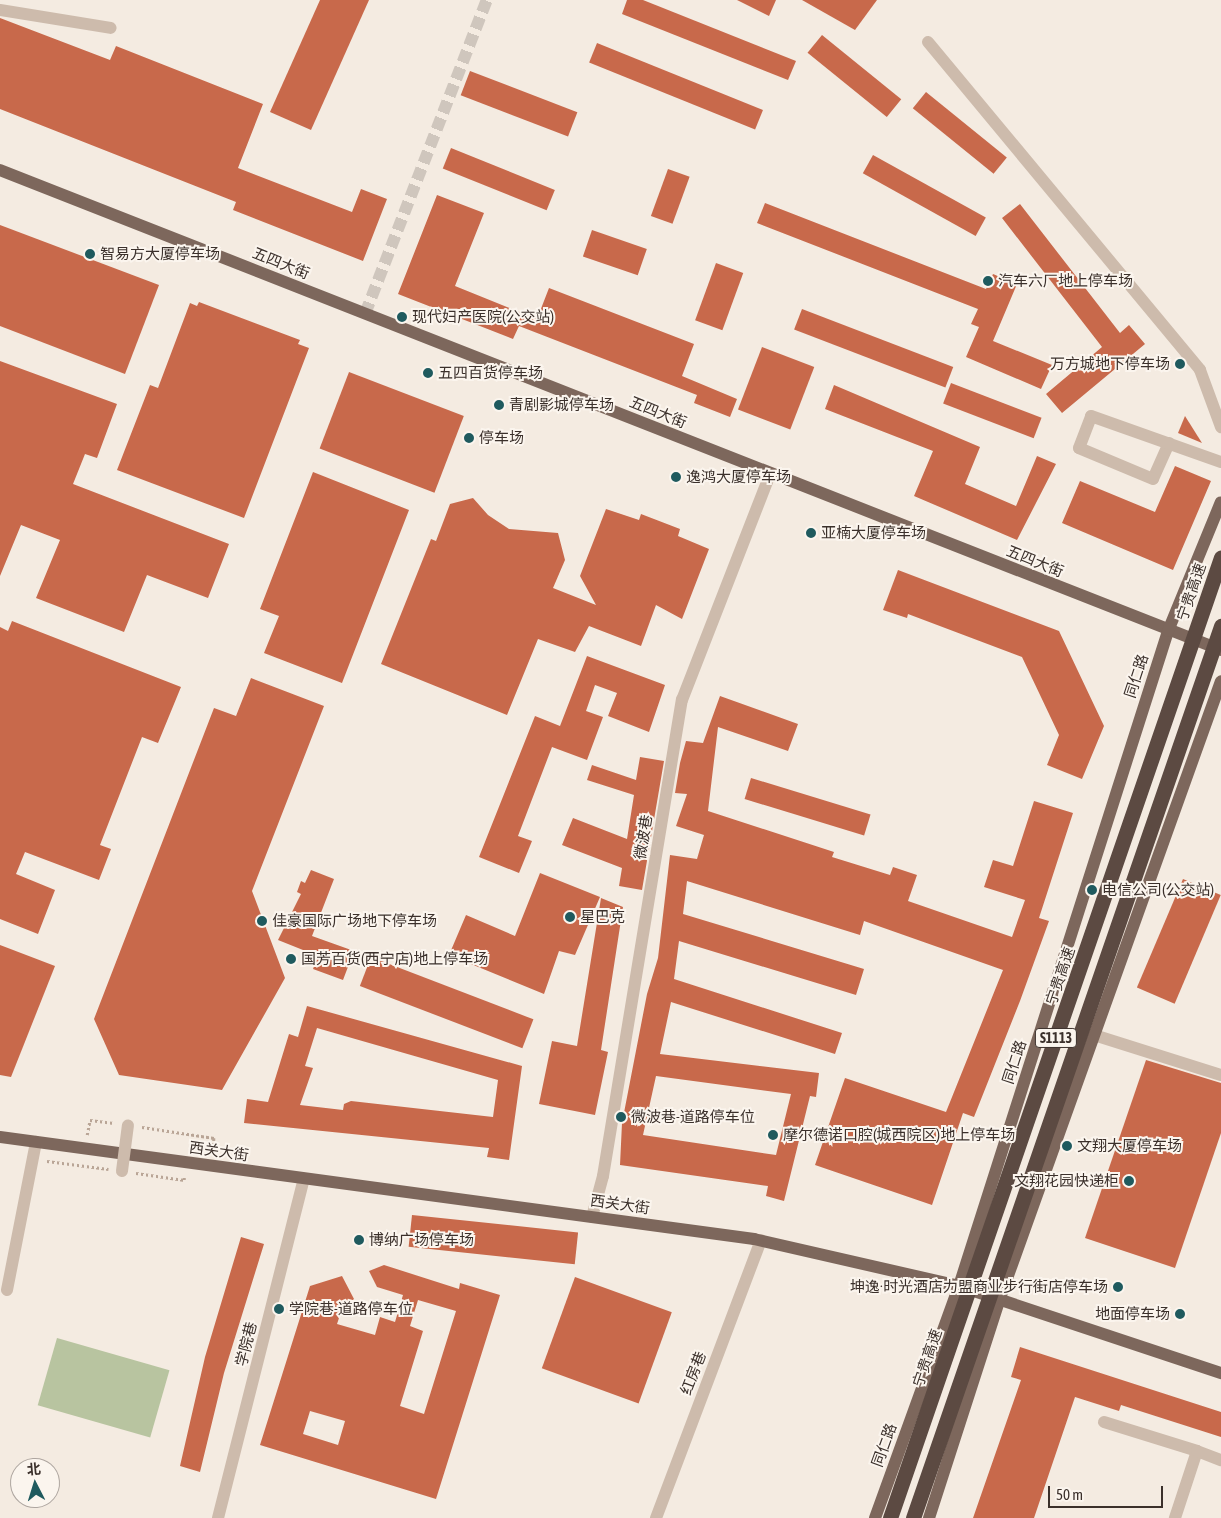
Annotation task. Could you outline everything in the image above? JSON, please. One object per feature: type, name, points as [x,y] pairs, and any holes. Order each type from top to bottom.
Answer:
[{"type":"highway","name":"宁贵高速","points":[[890,1518],[1221,557]]},
{"type":"highway","name":"S1113","points":[[913,1518],[1221,626]]},
{"type":"main road","name":"五四大街","points":[[0,170],[1221,650]]},
{"type":"main road","name":"同仁路","points":[[875,1518],[960,1286],[1168,630],[1221,502]]},
{"type":"main road","points":[[929,1518],[1000,1298],[1221,681]]},
{"type":"main road","name":"西关大街","points":[[0,1136],[761,1240],[960,1286],[1221,1373]]},
{"type":"street","points":[[0,10],[111,28]]},
{"type":"street","points":[[928,42],[1200,370],[1221,427]]},
{"type":"street","points":[[1169,443],[1153,479],[1080,448],[1091,416],[1169,443],[1221,462]]},
{"type":"street","name":"微波巷","points":[[592,1217],[603,1176],[682,700],[770,474]]},
{"type":"street","points":[[1094,1035],[1221,1075]]},
{"type":"street","points":[[122,1171],[128,1125]]},
{"type":"street","points":[[7,1290],[36,1142]]},
{"type":"street","name":"学院巷","points":[[218,1518],[304,1179]]},
{"type":"street","name":"红房巷","points":[[656,1518],[761,1240]]},
{"type":"street","points":[[1104,1422],[1221,1460]]},
{"type":"street","points":[[1175,1518],[1198,1451]]},
{"type":"path","points":[[84,1148],[90,1120],[128,1125],[214,1138],[214,1166]]},
{"type":"path","points":[[32,1159],[184,1180],[186,1162]]},
{"type":"green space","points":[[57,1338],[169,1370],[150,1438],[38,1405]]},
{"type":"building","points":[[320,0],[369,0],[311,130],[270,112]]},
{"type":"building","points":[[627,0],[643,0],[796,61],[788,80],[622,14]]},
{"type":"building","points":[[737,0],[776,0],[769,16]]},
{"type":"building","points":[[802,0],[877,0],[855,30]]},
{"type":"building","points":[[0,18],[110,60],[116,46],[263,104],[238,168],[352,212],[361,189],[387,199],[363,261],[233,210],[236,202],[0,109]]},
{"type":"building","points":[[822,35],[901,99],[887,117],[808,53]]},
{"type":"building","points":[[597,43],[763,110],[755,130],[589,62]]},
{"type":"building","points":[[470,71],[577,112],[568,136],[461,95]]},
{"type":"building","points":[[926,92],[1007,157],[994,174],[913,108]]},
{"type":"building","points":[[451,148],[555,190],[547,210],[443,168]]},
{"type":"building","points":[[873,155],[986,218],[976,236],[863,173]]},
{"type":"building","points":[[668,169],[690,177],[673,224],[651,216]]},
{"type":"building","points":[[437,195],[484,213],[455,286],[537,319],[549,288],[694,344],[682,376],[737,399],[730,417],[694,403],[697,395],[519,326],[513,339],[398,294]]},
{"type":"building","points":[[765,203],[986,289],[993,274],[1017,284],[993,341],[1052,365],[1041,389],[966,357],[979,327],[971,324],[978,309],[757,223]]},
{"type":"building","points":[[1020,204],[1120,333],[1129,325],[1145,344],[1062,413],[1046,394],[1102,347],[1002,218]]},
{"type":"building","points":[[0,225],[159,285],[125,374],[0,326]]},
{"type":"building","points":[[592,230],[647,249],[638,275],[583,256]]},
{"type":"building","points":[[716,263],[743,273],[722,330],[695,320]]},
{"type":"building","points":[[199,302],[300,340],[298,344],[309,348],[244,518],[117,470],[150,385],[158,388],[190,303],[197,306]]},
{"type":"building","points":[[802,309],[953,367],[945,388],[794,330]]},
{"type":"building","points":[[762,347],[814,367],[790,430],[738,410]]},
{"type":"building","points":[[0,361],[117,404],[97,458],[85,454],[73,484],[229,544],[208,598],[147,575],[124,632],[36,598],[60,540],[21,525],[0,576]]},
{"type":"building","points":[[349,372],[464,416],[434,493],[320,449]]},
{"type":"building","points":[[951,383],[1042,418],[1034,438],[943,404]]},
{"type":"building","points":[[834,385],[980,447],[965,484],[1016,506],[1037,456],[1056,464],[1017,540],[914,496],[933,451],[825,409]]},
{"type":"building","points":[[1185,416],[1202,443],[1178,433]]},
{"type":"building","points":[[1175,466],[1211,481],[1173,570],[1062,523],[1080,481],[1155,512]]},
{"type":"building","points":[[313,472],[409,510],[342,683],[264,653],[279,616],[260,609]]},
{"type":"building","points":[[473,498],[488,515],[509,529],[558,533],[565,560],[553,588],[596,605],[580,576],[606,509],[639,520],[641,514],[680,529],[678,536],[709,549],[682,619],[656,605],[641,646],[589,626],[575,652],[538,639],[507,715],[381,664],[431,539],[436,541],[450,504]]},
{"type":"building","points":[[898,570],[1059,631],[1104,726],[1082,779],[1047,765],[1059,735],[1022,657],[908,614],[907,618],[883,610]]},
{"type":"building","points":[[12,621],[181,687],[158,743],[142,737],[100,845],[111,849],[99,880],[25,852],[16,874],[55,890],[38,934],[0,919],[0,627],[8,631]]},
{"type":"building","points":[[587,656],[665,685],[649,732],[608,716],[617,693],[595,685],[586,711],[603,717],[587,760],[552,747],[518,836],[532,841],[519,873],[479,857],[535,716],[560,726]]},
{"type":"building","points":[[251,678],[324,706],[252,891],[285,978],[222,1090],[119,1075],[94,1019],[214,708],[236,716]]},
{"type":"building","points":[[720,696],[798,724],[788,751],[718,727],[708,811],[834,852],[832,857],[890,875],[893,867],[917,875],[908,901],[1012,937],[1025,900],[984,887],[993,860],[1013,866],[1034,801],[1073,813],[1039,918],[1049,921],[1020,1001],[974,1117],[963,1113],[932,1205],[815,1165],[845,1078],[946,1112],[1003,970],[864,921],[860,935],[687,881],[683,914],[864,969],[856,995],[679,941],[674,979],[842,1033],[835,1054],[671,1002],[660,1054],[819,1073],[816,1097],[810,1096],[784,1201],[766,1196],[768,1186],[620,1165],[622,1123],[647,994],[658,958],[670,855],[697,859],[704,835],[676,826],[687,794],[675,793],[686,741],[703,743]],"holes":[[[656,1076],[791,1094],[776,1155],[643,1135]]]},
{"type":"building","points":[[640,757],[664,761],[642,890],[619,886],[622,868],[562,845],[573,818],[627,839],[634,795],[587,780],[592,765],[636,780]]},
{"type":"building","points":[[751,778],[871,815],[864,836],[745,799]]},
{"type":"building","points":[[311,870],[334,879],[312,936],[354,951],[343,980],[313,969],[318,956],[278,940],[301,894],[297,892],[301,881],[305,883]]},
{"type":"building","points":[[540,873],[600,897],[575,955],[559,951],[544,994],[449,955],[466,915],[515,936]]},
{"type":"building","points":[[1183,879],[1221,895],[1175,1004],[1137,988]]},
{"type":"building","points":[[601,898],[623,907],[601,1050],[608,1052],[595,1115],[539,1104],[552,1041],[577,1046]]},
{"type":"building","points":[[0,945],[55,966],[11,1077],[0,1075]]},
{"type":"building","points":[[371,957],[533,1019],[522,1048],[360,986]]},
{"type":"building","points":[[307,1006],[522,1066],[509,1160],[487,1157],[489,1148],[244,1123],[247,1099],[268,1102],[289,1034],[298,1037]],"holes":[[[317,1028],[498,1080],[493,1117],[351,1101],[344,1104],[343,1110],[300,1105],[313,1068],[305,1066]]]},
{"type":"building","points":[[1146,1060],[1221,1083],[1221,1133],[1175,1268],[1085,1238]]},
{"type":"building","points":[[412,1215],[578,1232],[575,1264],[409,1247]]},
{"type":"building","points":[[241,1237],[264,1244],[224,1373],[200,1472],[180,1466],[205,1357]]},
{"type":"building","points":[[384,1265],[459,1289],[460,1283],[500,1295],[436,1499],[260,1445],[310,1286],[342,1276],[354,1299],[342,1309],[337,1324],[375,1335],[380,1317],[395,1322],[403,1295],[377,1287],[369,1271]],"holes":[[[418,1300],[456,1311],[424,1414],[400,1406],[423,1331],[410,1326]],[[310,1411],[345,1421],[338,1445],[303,1434]]]},
{"type":"building","points":[[575,1277],[672,1312],[639,1403],[542,1368]]},
{"type":"building","points":[[1020,1347],[1221,1412],[1221,1437],[1121,1405],[1119,1411],[1075,1397],[1034,1518],[973,1518],[1021,1380],[1011,1377]]},
{"type":"tunnel","points":[[365,314],[487,0]]},
{"type":"place","name":"智易方大厦停车场","points":[[90,254]]},
{"type":"place","name":"汽车六厂地上停车场","points":[[988,281]]},
{"type":"place","name":"现代妇产医院(公交站)","points":[[402,317]]},
{"type":"place","name":"万方城地下停车场","points":[[1180,364]]},
{"type":"place","name":"五四百货停车场","points":[[428,373]]},
{"type":"place","name":"青剧影城停车场","points":[[499,405]]},
{"type":"place","name":"停车场","points":[[469,438]]},
{"type":"place","name":"逸鸿大厦停车场","points":[[676,477]]},
{"type":"place","name":"亚楠大厦停车场","points":[[811,533]]},
{"type":"place","name":"电信公司(公交站)","points":[[1092,890]]},
{"type":"place","name":"星巴克","points":[[570,917]]},
{"type":"place","name":"佳豪国际广场地下停车场","points":[[262,921]]},
{"type":"place","name":"国芳百货(西宁店)地上停车场","points":[[291,959]]},
{"type":"place","name":"微波巷-道路停车位","points":[[621,1117]]},
{"type":"place","name":"摩尔德诺口腔(城西院区)地上停车场","points":[[773,1135]]},
{"type":"place","name":"文翔大厦停车场","points":[[1067,1146]]},
{"type":"place","name":"文翔花园快递柜","points":[[1129,1181]]},
{"type":"place","name":"博纳广场停车场","points":[[359,1240]]},
{"type":"place","name":"坤逸·时光酒店力盟商业步行街店停车场","points":[[1118,1287]]},
{"type":"place","name":"学院巷-道路停车位","points":[[279,1309]]},
{"type":"place","name":"地面停车场","points":[[1180,1314]]}]
